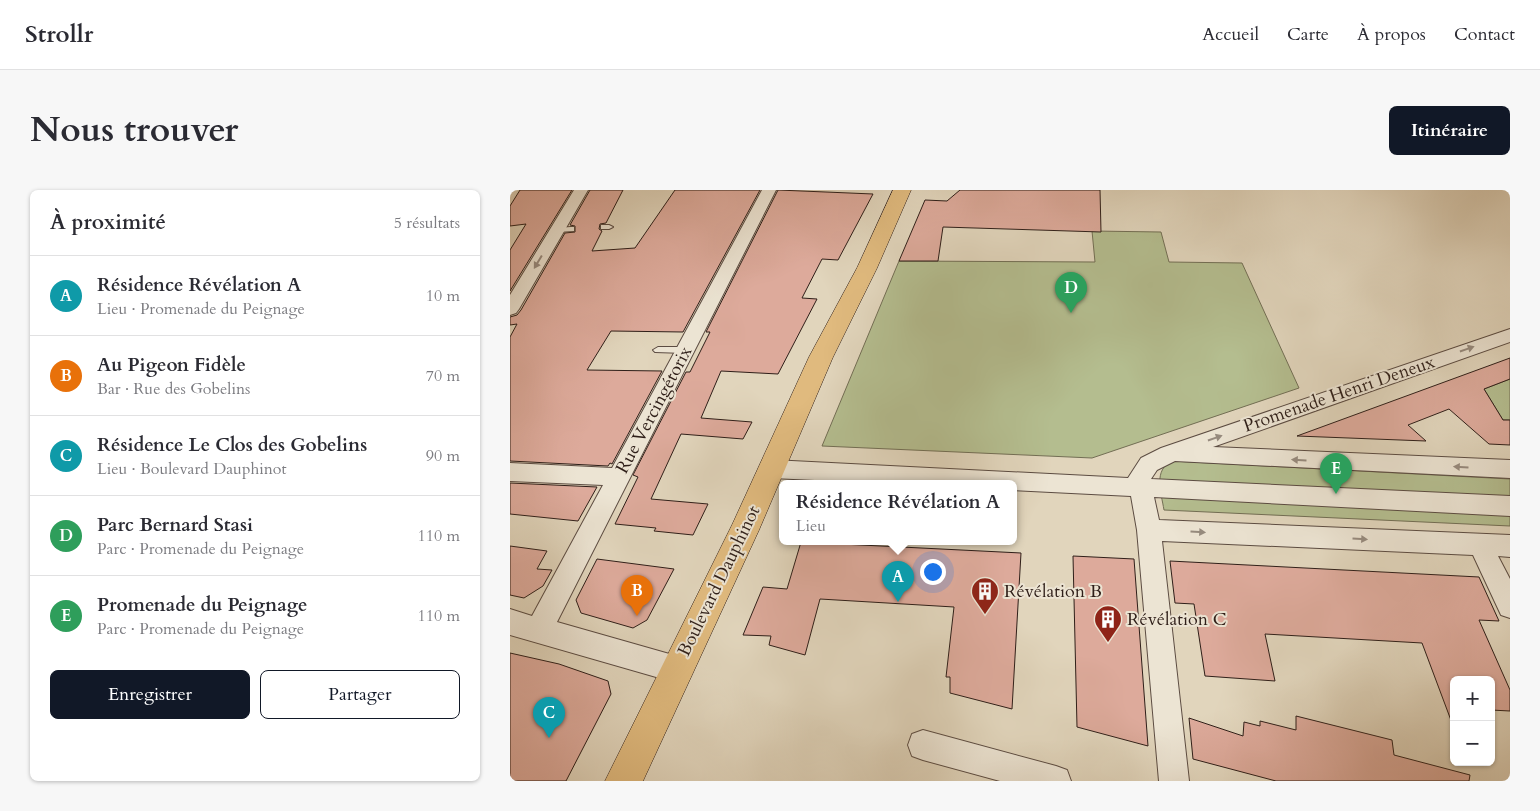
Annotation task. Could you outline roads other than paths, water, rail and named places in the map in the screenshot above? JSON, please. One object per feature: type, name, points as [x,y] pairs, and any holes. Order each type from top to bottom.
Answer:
[{"type":"main road","name":"Boulevard Dauphinot","points":[[624,781],[772,469],[821,358],[867,268],[902,190]]},
{"type":"street","points":[[510,309],[564,230],[581,190]]},
{"type":"street","name":"Rue Vercingétorix","points":[[540,630],[769,190]]},
{"type":"street","name":"Promenade Henri Deneux","points":[[1140,483],[1149,464],[1168,454],[1510,334]]},
{"type":"street","points":[[1168,454],[1510,469]]},
{"type":"street","points":[[772,469],[1140,483],[1510,506]]},
{"type":"street","points":[[510,472],[619,477]]},
{"type":"street","points":[[1140,483],[1149,530],[1174,781]]},
{"type":"street","points":[[1149,530],[1510,546]]},
{"type":"street","points":[[1480,545],[1510,606]]},
{"type":"street","points":[[510,622],[677,669]]},
{"type":"street","points":[[923,745],[1056,781]]},
{"type":"lane","points":[[658,350],[685,350]]},
{"type":"place","name":"Parc Bernard Stasi","points":[[1071,313]]},
{"type":"place","name":"Promenade du Peignage","points":[[1336,494]]},
{"type":"place","name":"Résidence Révélation A","points":[[898,602]]},
{"type":"place","name":"Révélation B","points":[[985,615]]},
{"type":"place","name":"Au Pigeon Fidèle","points":[[637,616]]},
{"type":"place","name":"Révélation C","points":[[1108,643]]},
{"type":"place","name":"Résidence Le Clos des Gobelins","points":[[549,738]]}]
